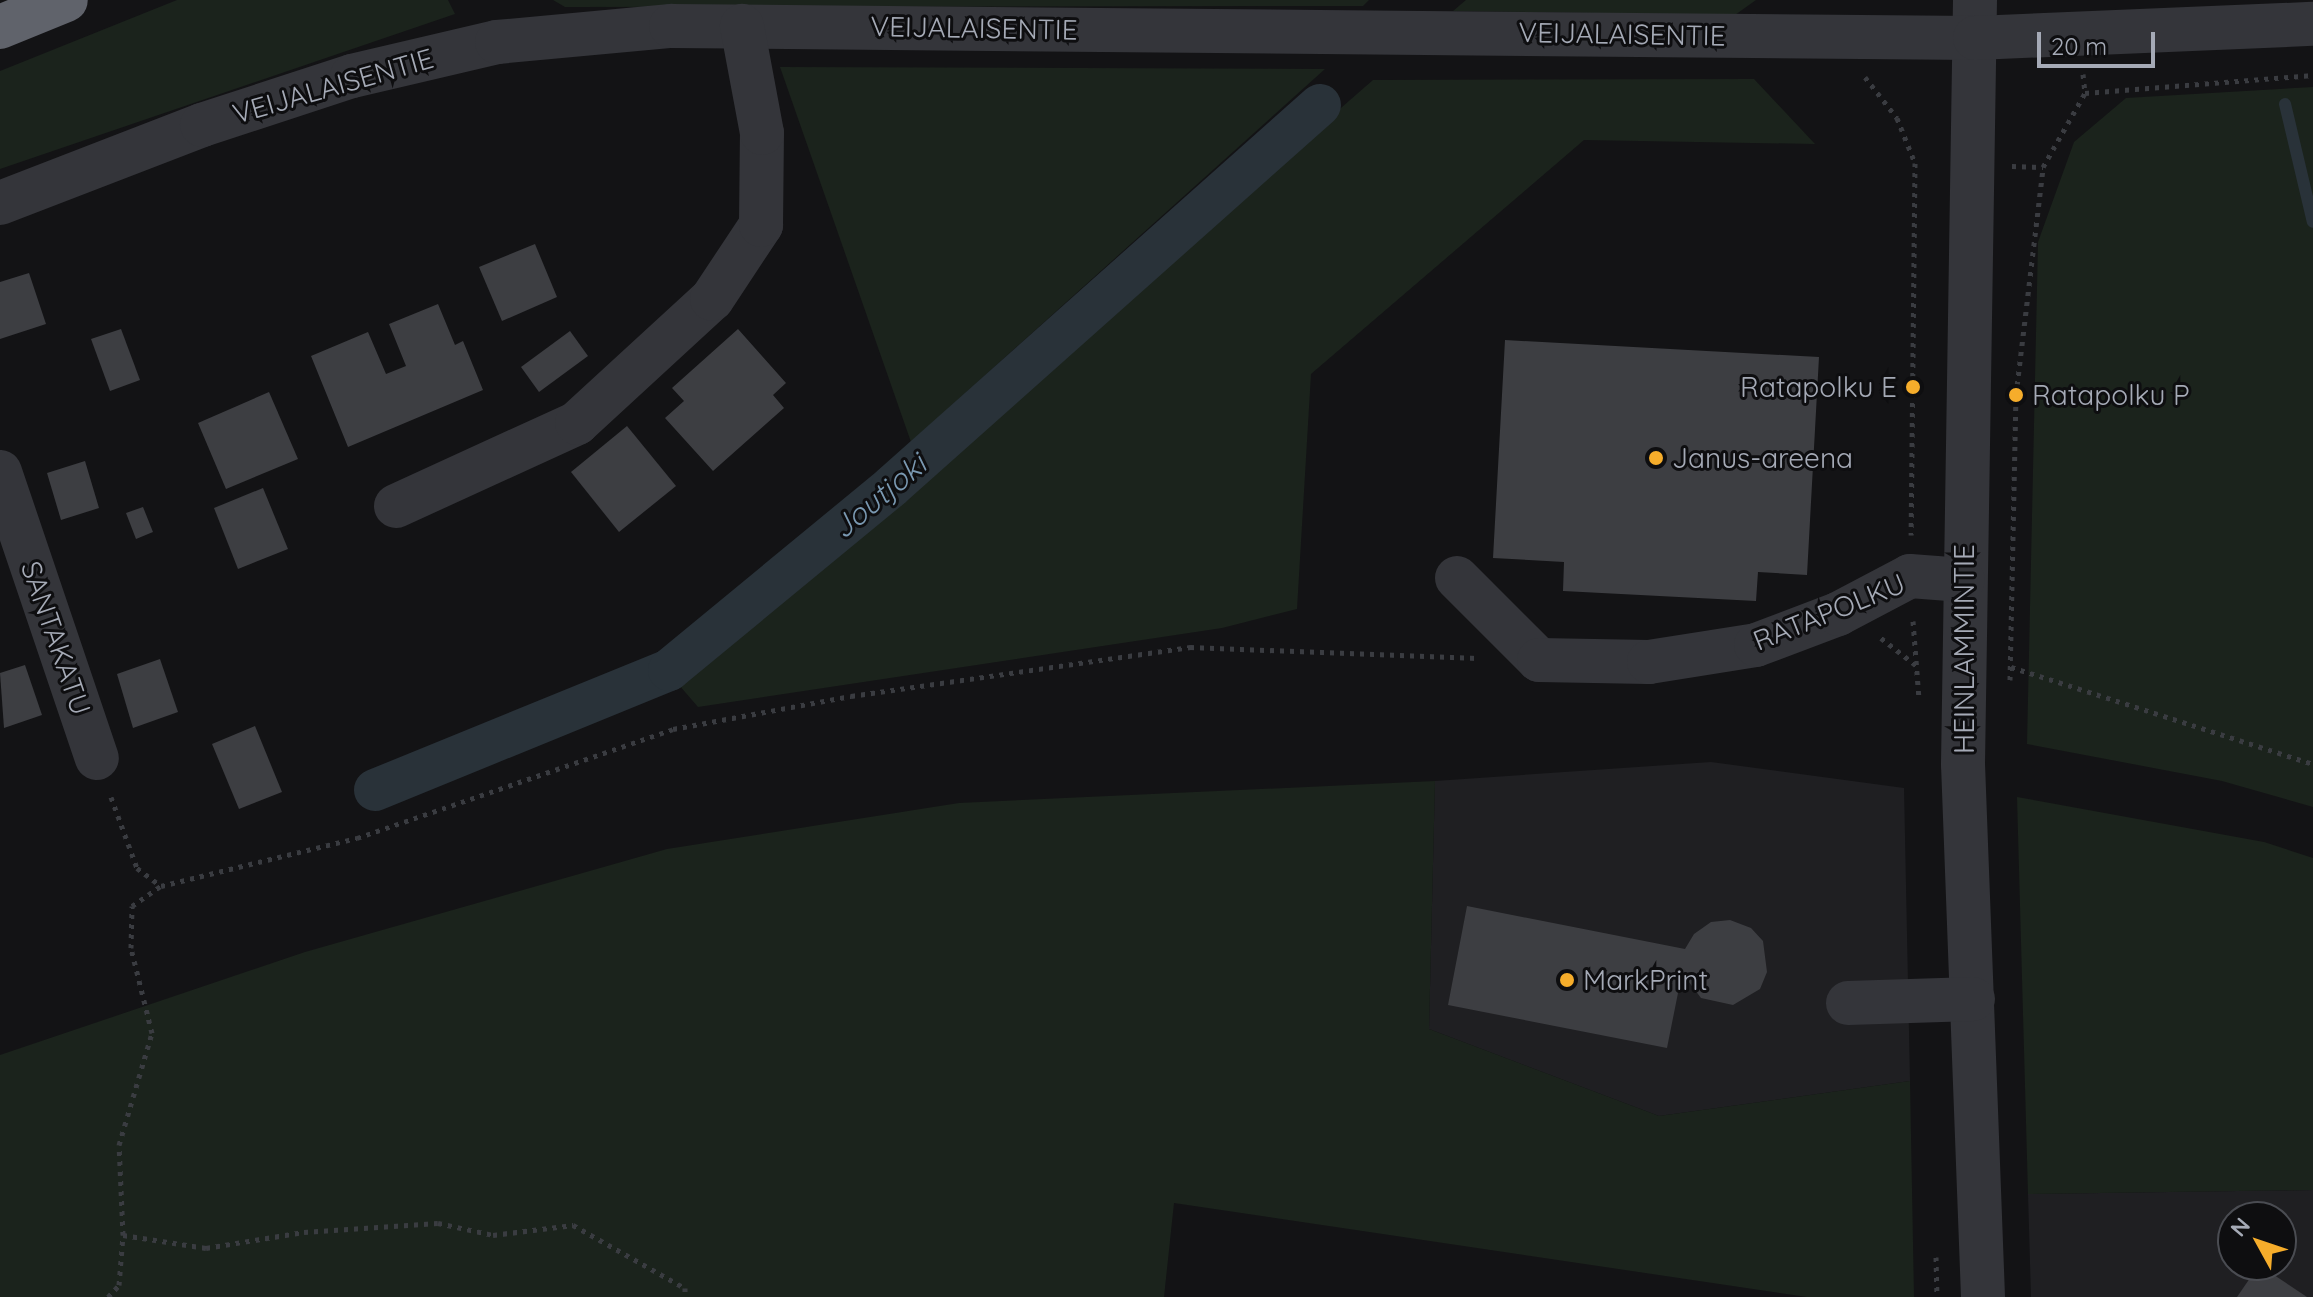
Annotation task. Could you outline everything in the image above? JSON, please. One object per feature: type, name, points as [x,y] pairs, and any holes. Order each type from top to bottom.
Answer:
[{"type":"highway","points":[[0,27],[66,0]]},
{"type":"street","name":"VEIJALAISENTIE","points":[[0,203],[202,125],[396,66],[497,42],[671,26],[1859,57],[1975,19],[2313,24]]},
{"type":"street","name":"HEINLAMMINTIE","points":[[1975,19],[1963,580],[1983,1297]]},
{"type":"street","points":[[396,506],[577,423],[712,299],[761,225],[762,133],[742,26]]},
{"type":"street","name":"SANTAKATU","points":[[0,472],[97,758]]},
{"type":"street","name":"RATAPOLKU","points":[[1539,660],[1649,662],[1756,645],[1838,614],[1910,576],[1963,580]]},
{"type":"street","points":[[1457,578],[1539,660]]},
{"type":"street","points":[[1848,1003],[1973,999]]},
{"type":"path","points":[[1859,57],[1865,80],[1897,118],[1915,163],[1910,576],[1917,666]]},
{"type":"path","points":[[1859,57],[1865,80]]},
{"type":"path","points":[[2313,75],[2085,93],[2043,167],[2016,395],[2011,667],[2313,764]]},
{"type":"path","points":[[108,1297],[119,1285],[123,1235],[119,1145],[152,1033],[131,948],[132,906],[161,886],[357,838],[673,729],[1009,669],[1190,647],[1539,660]]},
{"type":"path","points":[[97,758],[137,868],[161,886]]},
{"type":"path","points":[[123,1235],[206,1248],[304,1232],[423,1224],[493,1235],[573,1225],[685,1288],[685,1297]]},
{"type":"shaded area","points":[[177,0],[448,0],[455,14],[0,169],[0,71]]},
{"type":"shaded area","points":[[553,0],[1369,0],[1363,6],[565,7]]},
{"type":"shaded area","points":[[1466,0],[1756,0],[1735,15],[1453,11]]},
{"type":"shaded area","points":[[780,67],[1325,69],[911,442]]},
{"type":"shaded area","points":[[1754,79],[1815,144],[1584,140],[1311,374],[1297,609],[1222,628],[698,707],[679,685],[1373,80]]},
{"type":"shaded area","points":[[2313,87],[2313,807],[2222,781],[2027,744],[2038,242],[2074,142],[2126,98]]},
{"type":"shaded area","points":[[1711,762],[1904,788],[1910,1081],[1659,1116],[1429,1029],[1435,781]]},
{"type":"shaded area","points":[[1435,781],[1429,1029],[1659,1116],[1910,1081],[1914,1297],[1807,1297],[1174,1203],[1164,1297],[0,1297],[0,1055],[305,952],[667,849],[959,803]]},
{"type":"shaded area","points":[[2017,797],[2264,842],[2313,858],[2313,1190],[2028,1194]]},
{"type":"shaded area","points":[[2313,1190],[2313,1297],[2031,1297],[2028,1194]]},
{"type":"building","points":[[535,244],[557,297],[502,321],[479,267]]},
{"type":"building","points":[[29,273],[46,324],[0,339],[0,282]]},
{"type":"building","points":[[438,304],[455,345],[463,341],[483,390],[348,447],[311,356],[368,332],[386,374],[406,366],[389,324]]},
{"type":"building","points":[[121,329],[140,380],[110,391],[91,339]]},
{"type":"building","points":[[738,329],[786,383],[773,395],[784,408],[713,471],[665,418],[684,401],[672,388]]},
{"type":"building","points":[[570,331],[588,356],[539,392],[521,367]]},
{"type":"building","name":"Janus-areena","points":[[1505,340],[1819,357],[1807,575],[1758,572],[1756,601],[1563,591],[1564,562],[1493,558]]},
{"type":"building","points":[[269,392],[298,459],[226,489],[198,423]]},
{"type":"building","points":[[627,426],[676,486],[619,532],[571,472]]},
{"type":"building","points":[[85,461],[99,508],[61,520],[47,473]]},
{"type":"building","points":[[263,488],[288,549],[238,569],[214,508]]},
{"type":"building","points":[[143,507],[153,532],[136,539],[126,513]]},
{"type":"building","points":[[160,659],[178,712],[133,728],[117,674]]},
{"type":"building","points":[[25,665],[42,715],[4,728],[0,673]]},
{"type":"building","points":[[255,726],[282,792],[239,809],[212,744]]},
{"type":"building","name":"MarkPrint","points":[[1467,906],[1685,949],[1694,934],[1711,922],[1730,920],[1751,928],[1763,941],[1767,972],[1760,989],[1733,1005],[1701,998],[1682,973],[1667,1048],[1448,1005]]},
{"type":"building","points":[[2248,1281],[2283,1281],[2307,1297],[2237,1297]]},
{"type":"waterway","points":[[2285,104],[2313,222]]},
{"type":"waterway","name":"Joutjoki","points":[[375,790],[669,670],[892,486],[1320,105]]},
{"type":"place","name":"Ratapolku E","points":[[1913,387]]},
{"type":"place","name":"Ratapolku P","points":[[2016,395]]},
{"type":"place","name":"Janus-areena","points":[[1656,458]]},
{"type":"place","name":"MarkPrint","points":[[1567,980]]}]
